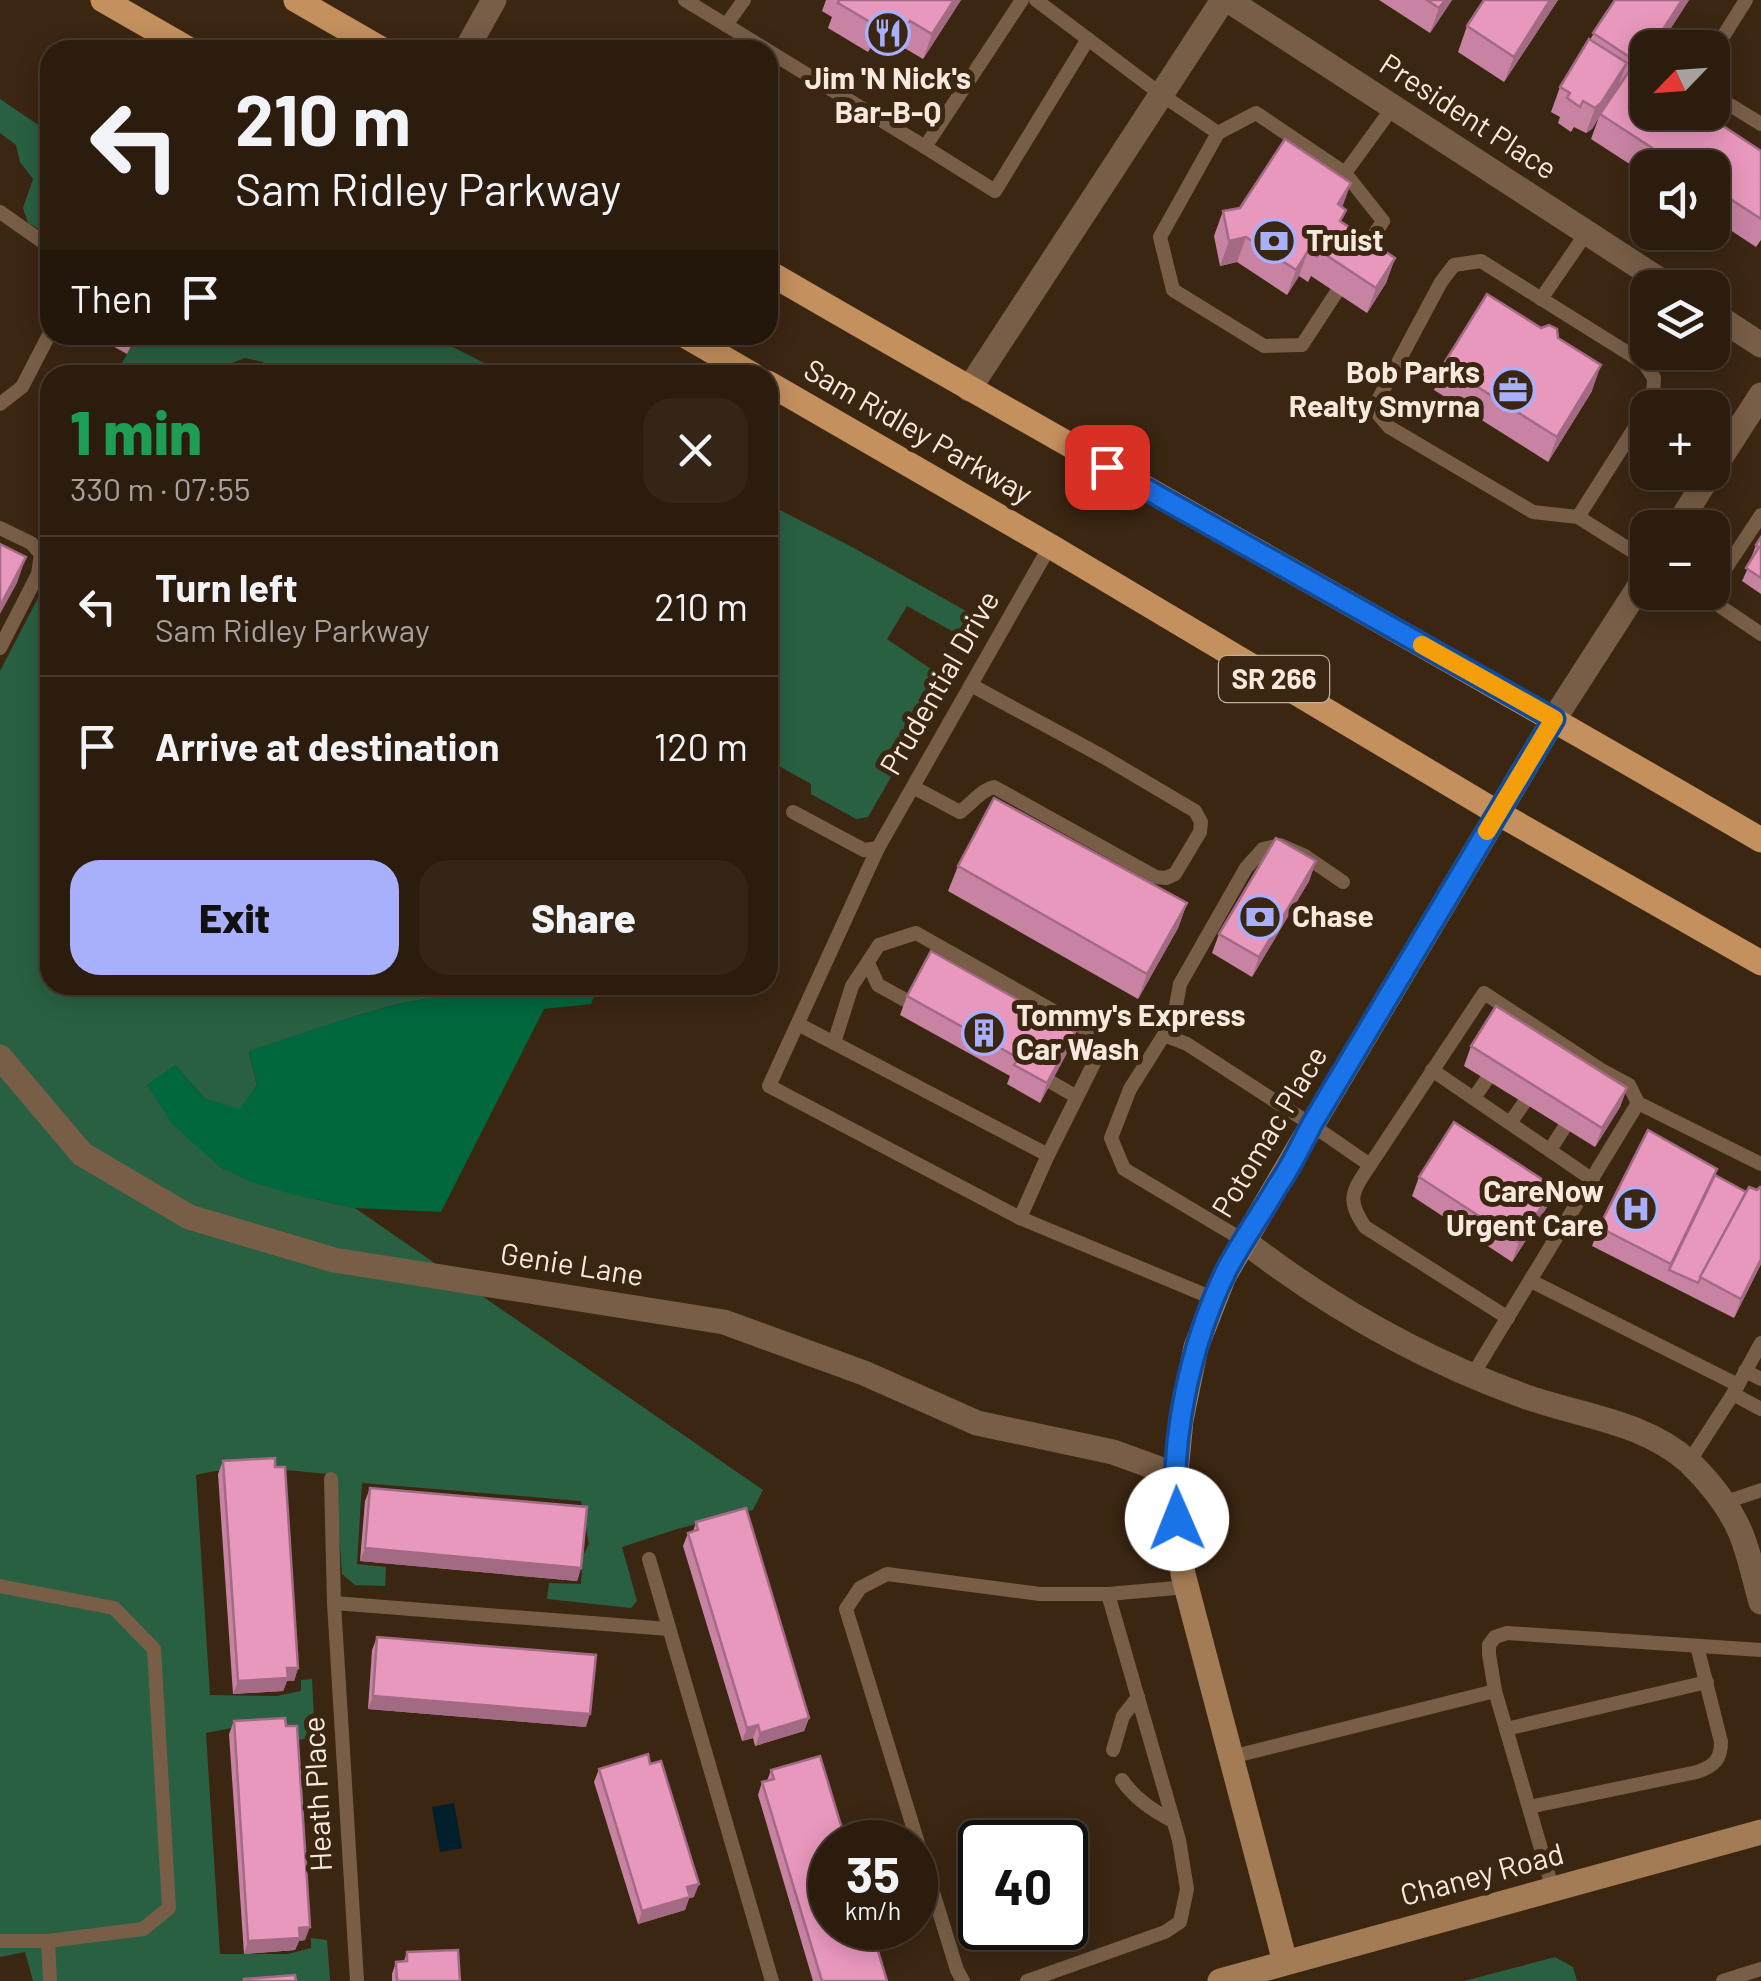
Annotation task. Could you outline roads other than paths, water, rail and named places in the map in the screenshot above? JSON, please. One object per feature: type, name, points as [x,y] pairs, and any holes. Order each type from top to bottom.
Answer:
[{"type":"main road","points":[[103,0],[173,40]]},
{"type":"main road","points":[[296,0],[366,40]]},
{"type":"main road","name":"Sam Ridley Parkway","points":[[778,278],[1761,840]]},
{"type":"main road","name":"Sam Ridley Parkway","points":[[702,345],[736,365]]},
{"type":"main road","name":"Sam Ridley Parkway","points":[[778,389],[1498,813],[1761,963]]},
{"type":"street","points":[[472,40],[494,0]]},
{"type":"street","points":[[969,389],[1226,0]]},
{"type":"street","name":"President Place","points":[[1226,0],[1645,270]]},
{"type":"street","points":[[1730,325],[1761,345]]},
{"type":"street","points":[[1730,444],[1761,395]]},
{"type":"street","name":"Potomac Place","points":[[1285,1962],[1183,1574],[1174,1492],[1181,1420],[1196,1347],[1243,1240],[1554,719],[1630,601]]},
{"type":"street","name":"Genie Lane","points":[[0,1057],[82,1154],[189,1217],[334,1260],[724,1322],[864,1373],[977,1423],[1113,1452],[1176,1475]]},
{"type":"street","points":[[1243,1240],[1295,1280],[1430,1358],[1524,1397],[1614,1422],[1660,1441],[1689,1462],[1739,1529],[1755,1561],[1761,1602]]},
{"type":"street","name":"Chaney Road","points":[[1220,1981],[1761,1832]]},
{"type":"lane","points":[[684,0],[751,40]]},
{"type":"lane","points":[[726,25],[744,0]]},
{"type":"lane","points":[[926,146],[1022,0]]},
{"type":"lane","points":[[1036,0],[1218,133]]},
{"type":"lane","points":[[1727,30],[1746,0]]},
{"type":"lane","points":[[778,56],[994,191],[1088,39]]},
{"type":"lane","points":[[1730,105],[1761,124]]},
{"type":"lane","points":[[1345,173],[1393,106]]},
{"type":"lane","points":[[1336,293],[1302,346],[1264,346],[1173,290],[1160,237],[1218,133],[1256,114],[1345,173],[1383,221],[1356,264]]},
{"type":"lane","points":[[2,216],[40,241]]},
{"type":"lane","points":[[1541,299],[1587,232]]},
{"type":"lane","points":[[1578,517],[1653,399],[1654,378],[1644,363],[1481,261],[1454,266],[1441,282],[1378,400],[1378,414],[1388,426],[1533,512],[1578,517],[1630,550]]},
{"type":"lane","points":[[0,404],[22,387],[44,345]]},
{"type":"lane","points":[[1730,560],[1761,515]]},
{"type":"lane","points":[[0,528],[31,543],[40,553]]},
{"type":"lane","name":"Prudential Drive","points":[[1020,1218],[769,1086],[878,848],[1050,546]]},
{"type":"lane","points":[[0,648],[38,574],[40,561]]},
{"type":"lane","points":[[1729,610],[1761,634]]},
{"type":"lane","points":[[913,787],[960,812],[986,788],[994,787],[1156,877],[1175,874],[1200,832],[1195,811],[971,685]]},
{"type":"lane","points":[[793,812],[864,850],[878,848]]},
{"type":"lane","points":[[1243,1240],[1124,1169],[1110,1138],[1130,1089],[1164,1035],[1180,984],[1246,868],[1263,849],[1280,845],[1305,856],[1343,882]]},
{"type":"lane","points":[[834,1043],[852,986],[879,945],[916,933],[1087,1030],[1096,1059],[1020,1218],[1215,1299]]},
{"type":"lane","points":[[868,963],[878,986],[907,1001]]},
{"type":"lane","points":[[1508,1318],[1366,1227],[1352,1208],[1354,1189],[1484,993],[1523,1026],[1600,1076],[1629,1085],[1638,1103],[1761,1164]]},
{"type":"lane","points":[[798,1024],[1048,1155]]},
{"type":"lane","points":[[1164,1035],[1187,1044],[1370,1165]]},
{"type":"lane","points":[[1432,1070],[1593,1180]]},
{"type":"lane","points":[[1474,1098],[1487,1080]]},
{"type":"lane","points":[[1051,1082],[1077,1097]]},
{"type":"lane","points":[[1510,1123],[1524,1103]]},
{"type":"lane","points":[[1472,1376],[1638,1103]]},
{"type":"lane","points":[[1550,1150],[1564,1128]]},
{"type":"lane","points":[[1531,1281],[1739,1383],[1761,1408]]},
{"type":"lane","points":[[1689,1462],[1761,1343]]},
{"type":"lane","points":[[1739,1383],[1761,1379]]},
{"type":"lane","name":"Heath Place","points":[[331,1479],[334,1603],[357,1981]]},
{"type":"lane","points":[[1722,1503],[1761,1490]]},
{"type":"lane","points":[[649,1559],[772,1981]]},
{"type":"lane","points":[[964,1981],[957,1970],[846,1609],[860,1588],[887,1574],[1040,1594],[1108,1594],[1187,1587]]},
{"type":"lane","points":[[0,1586],[114,1608],[154,1649],[169,1908],[142,1930],[48,1941],[0,1942]]},
{"type":"lane","points":[[1027,1981],[1165,1932],[1180,1922],[1187,1889],[1174,1821],[1108,1594]]},
{"type":"lane","points":[[334,1603],[669,1629]]},
{"type":"lane","points":[[1552,1890],[1495,1692],[1489,1645],[1495,1637],[1508,1633],[1761,1650]]},
{"type":"lane","points":[[1529,1807],[1697,1772],[1716,1763],[1721,1742],[1697,1646]]},
{"type":"lane","points":[[1506,1729],[1707,1682]]},
{"type":"lane","points":[[1231,1758],[1495,1692]]},
{"type":"lane","points":[[1114,1750],[1123,1716],[1138,1697]]},
{"type":"lane","points":[[1122,1780],[1130,1793],[1174,1821]]},
{"type":"lane","points":[[48,1941],[50,1981]]},
{"type":"lane","points":[[1723,1981],[1761,1969]]},
{"type":"water","points":[[454,1803],[462,1848],[440,1852],[432,1807]]},
{"type":"place","name":"Jim 'N Nick's Bar-B-Q","points":[[888,33]]},
{"type":"place","name":"Truist","points":[[1274,241]]},
{"type":"place","name":"Bob Parks Realty Smyrna","points":[[1513,390]]},
{"type":"place","name":"Chase","points":[[1260,917]]},
{"type":"place","name":"Tommy's Express Car Wash","points":[[984,1033]]},
{"type":"place","name":"CareNow Urgent Care","points":[[1636,1209]]}]
